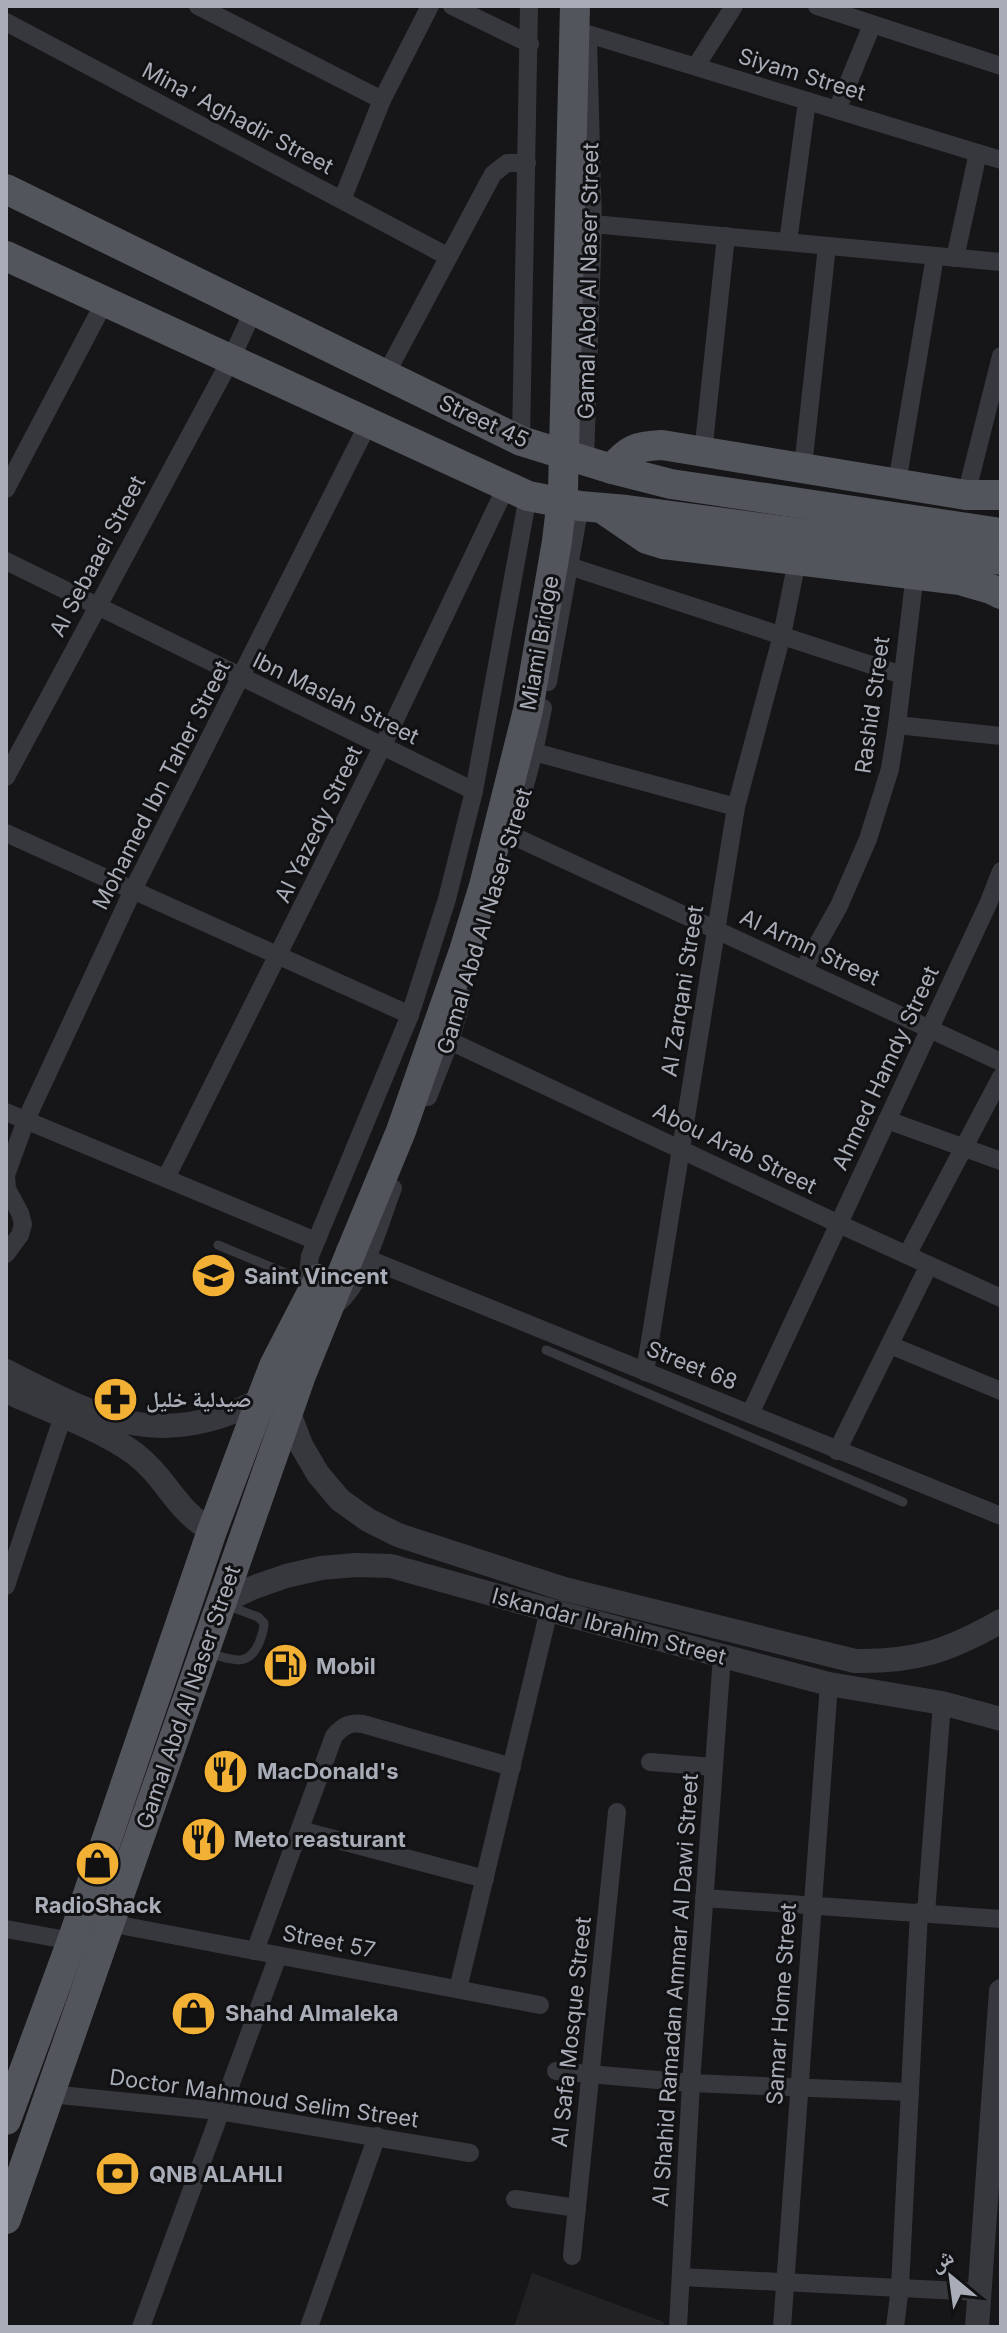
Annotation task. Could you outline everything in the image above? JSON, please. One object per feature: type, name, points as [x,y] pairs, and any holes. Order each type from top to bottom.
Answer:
[{"type":"main road","name":"Miami Bridge","points":[[343,1248],[451,947],[513,708],[541,539],[545,486],[555,6]]},
{"type":"main road","name":"Miami Bridge","points":[[343,1248],[401,1131],[464,951],[484,886],[528,710],[563,490],[575,6]]},
{"type":"main road","name":"Street 45","points":[[6,189],[521,441],[671,484],[1001,533]]},
{"type":"main road","points":[[6,256],[517,492],[590,507],[1001,560]]},
{"type":"main road","points":[[598,465],[641,446],[662,445],[966,495],[1001,495]]},
{"type":"main road","points":[[590,507],[647,539],[663,544],[915,573],[960,580],[1001,594]]},
{"type":"main road","name":"Gamal Abd Al Naser Street","points":[[6,2120],[11,2090],[72,1941],[212,1531],[274,1366],[343,1248]]},
{"type":"main road","name":"Gamal Abd Al Naser Street","points":[[6,2219],[289,1413],[313,1299]]},
{"type":"street","points":[[198,6],[382,100]]},
{"type":"street","points":[[342,200],[382,100],[430,6]]},
{"type":"street","points":[[452,6],[530,44]]},
{"type":"street","points":[[521,441],[529,6]]},
{"type":"street","name":"Gamal Abd Al Naser Street","points":[[588,6],[598,465]]},
{"type":"street","points":[[696,66],[734,6]]},
{"type":"street","points":[[817,6],[1001,66]]},
{"type":"street","name":"Mina' Aghadir Street","points":[[6,22],[447,256]]},
{"type":"street","points":[[837,110],[872,25]]},
{"type":"street","name":"Siyam Street","points":[[588,34],[1001,160]]},
{"type":"street","points":[[788,242],[807,101]]},
{"type":"street","points":[[955,258],[978,153]]},
{"type":"street","points":[[386,374],[493,174],[507,163],[527,163]]},
{"type":"street","points":[[593,224],[1001,262]]},
{"type":"street","points":[[703,453],[726,236]]},
{"type":"street","points":[[803,467],[827,246]]},
{"type":"street","points":[[897,483],[935,256]]},
{"type":"street","points":[[6,489],[105,301]]},
{"type":"street","name":"Al Sebaaei Street","points":[[6,777],[231,359],[254,309]]},
{"type":"street","points":[[966,495],[1001,356]]},
{"type":"street","name":"Mohamed Ibn Taher Street","points":[[6,1254],[20,1235],[23,1224],[7,1189],[6,1175],[26,1120],[133,890],[369,422]]},
{"type":"street","name":"Gamal Abd Al Naser Street","points":[[343,1248],[447,899],[474,791],[517,492]]},
{"type":"street","name":"Al Yazedy Street","points":[[166,1178],[382,747],[517,492]]},
{"type":"street","name":"Gamal Abd Al Naser Street","points":[[343,1248],[450,1041],[534,752],[569,566],[590,507]]},
{"type":"street","name":"Ibn Maslah Street","points":[[6,561],[474,791]]},
{"type":"street","name":"Al Zarqani Street","points":[[645,1372],[736,807],[782,635],[797,561]]},
{"type":"street","points":[[569,566],[902,675]]},
{"type":"street","name":"Rashid Street","points":[[803,970],[839,906],[868,839],[890,769],[915,573]]},
{"type":"street","points":[[897,725],[1001,736]]},
{"type":"street","points":[[534,752],[736,807]]},
{"type":"street","points":[[6,833],[410,1015]]},
{"type":"street","name":"Al Armn Street","points":[[511,835],[1001,1062]]},
{"type":"street","name":"Ahmed Hamdy Street","points":[[750,1414],[1001,871]]},
{"type":"street","name":"Abou Arab Street","points":[[450,1041],[1001,1298]]},
{"type":"street","points":[[907,1255],[1001,1077]]},
{"type":"street","name":"Street 68","points":[[6,1112],[343,1248],[612,1368],[645,1372],[1001,1516]]},
{"type":"street","points":[[887,1120],[1001,1161]]},
{"type":"street","points":[[831,1448],[890,1345],[929,1265]]},
{"type":"street","points":[[890,1345],[1001,1391]]},
{"type":"street","points":[[6,1371],[134,1453],[161,1479],[189,1516],[212,1531]]},
{"type":"street","points":[[6,1391],[133,1425],[166,1427],[199,1424],[231,1415],[261,1400]]},
{"type":"street","points":[[7,1580],[65,1409]]},
{"type":"street","name":"Iskandar Ibrahim Street","points":[[289,1413],[312,1464],[340,1500],[368,1520],[398,1535],[564,1589],[855,1661],[890,1661],[924,1656],[957,1645],[1001,1621]]},
{"type":"street","name":"Iskandar Ibrahim Street","points":[[220,1603],[286,1576],[344,1566],[391,1566],[841,1687],[942,1703],[1001,1719]]},
{"type":"street","points":[[458,1989],[549,1610]]},
{"type":"street","name":"Al Shahid Ramadan Ammar Al Dawi Street","points":[[678,2327],[691,2083],[722,1656]]},
{"type":"street","points":[[841,1687],[855,1661]]},
{"type":"street","name":"Samar Home Street","points":[[782,2327],[813,1905],[841,1687]]},
{"type":"street","points":[[895,2327],[922,1912],[942,1703]]},
{"type":"street","points":[[255,1951],[334,1736],[342,1727],[352,1723],[512,1767]]},
{"type":"street","points":[[650,1762],[714,1767]]},
{"type":"street","name":"Al Safa Mosque Street","points":[[572,2256],[617,1812]]},
{"type":"street","points":[[300,1830],[485,1879]]},
{"type":"street","points":[[704,1898],[1001,1919]]},
{"type":"street","name":"Street 57","points":[[109,1923],[540,2005]]},
{"type":"street","points":[[6,1929],[72,1941]]},
{"type":"street","points":[[141,2327],[278,1956]]},
{"type":"street","points":[[977,2327],[1001,1991]]},
{"type":"street","points":[[556,2071],[691,2083],[910,2092]]},
{"type":"street","name":"Doctor Mahmoud Selim Street","points":[[50,2094],[219,2111],[470,2153]]},
{"type":"street","points":[[309,2327],[377,2136]]},
{"type":"street","points":[[515,2199],[577,2208]]},
{"type":"street","points":[[681,2277],[980,2292]]},
{"type":"lane","points":[[218,1245],[313,1299]]},
{"type":"lane","points":[[546,1350],[612,1368],[815,1465],[903,1502]]},
{"type":"lane","points":[[815,1465],[831,1448]]},
{"type":"lane","points":[[204,1652],[244,1660],[255,1652],[264,1630],[264,1623],[258,1617],[220,1603]]},
{"type":"shaded area","points":[[532,2273],[664,2322],[663,2327],[514,2327]]},
{"type":"place","name":"Saint Vincent","points":[[213,1276]]},
{"type":"place","name":"صيدلية خليل","points":[[115,1399]]},
{"type":"place","name":"Mobil","points":[[285,1666]]},
{"type":"place","name":"MacDonald's","points":[[226,1771]]},
{"type":"place","name":"Meto reasturant","points":[[203,1839]]},
{"type":"place","name":"RadioShack","points":[[98,1864]]},
{"type":"place","name":"Shahd Almaleka","points":[[194,2013]]},
{"type":"place","name":"QNB ALAHLI","points":[[118,2174]]}]
